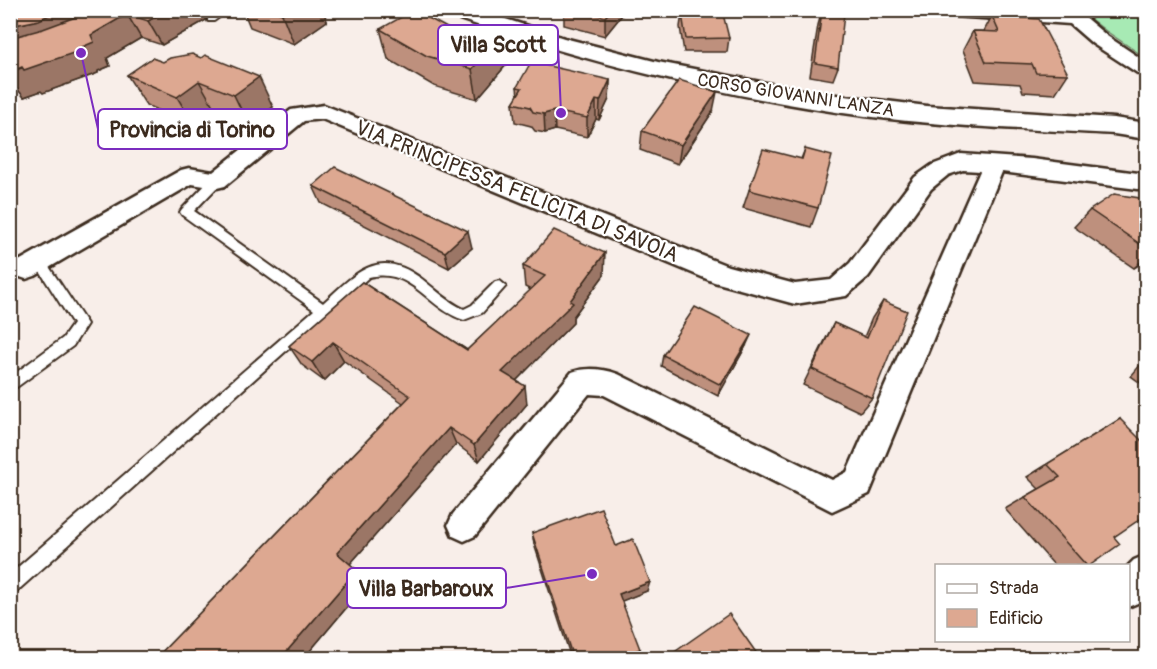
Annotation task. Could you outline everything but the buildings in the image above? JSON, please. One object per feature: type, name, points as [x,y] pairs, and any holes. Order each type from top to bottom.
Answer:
[{"type":"street","name":"CORSO GIOVANNI LANZA","points":[[454,10],[596,55],[744,89],[919,114],[1114,126],[1146,131]]},
{"type":"street","name":"CORSO GIOVANNI LANZA","points":[[498,10],[621,47],[766,78],[902,97],[1090,109],[1146,117]]},
{"type":"street","points":[[938,10],[1068,15],[1109,47],[1146,70]]},
{"type":"street","name":"VIA PRINCIPESSA FELICITA DI SAVOIA","points":[[217,180],[298,115],[324,112],[723,275],[795,294],[837,289],[860,270],[923,183],[940,170],[961,162],[1032,167],[1146,182]]},
{"type":"street","points":[[465,525],[582,381],[608,383],[832,496],[858,483],[994,165]]},
{"type":"street","points":[[33,266],[189,176],[217,180]]},
{"type":"street","points":[[1130,588],[1146,572]]},
{"type":"lane","points":[[211,19],[225,10]]},
{"type":"lane","points":[[217,180],[186,212],[323,310]]},
{"type":"lane","points":[[10,386],[69,342],[80,324],[33,266]]},
{"type":"lane","points":[[10,586],[365,273],[382,269],[401,273],[448,308],[464,315],[477,309],[500,286]]},
{"type":"green space","points":[[1080,11],[1146,11],[1146,58],[1106,31]]},
{"type":"place","name":"Provincia di Torino","points":[[81,53]]},
{"type":"place","name":"Villa Scott","points":[[561,113]]},
{"type":"place","name":"Villa Barbaroux","points":[[592,574]]}]
